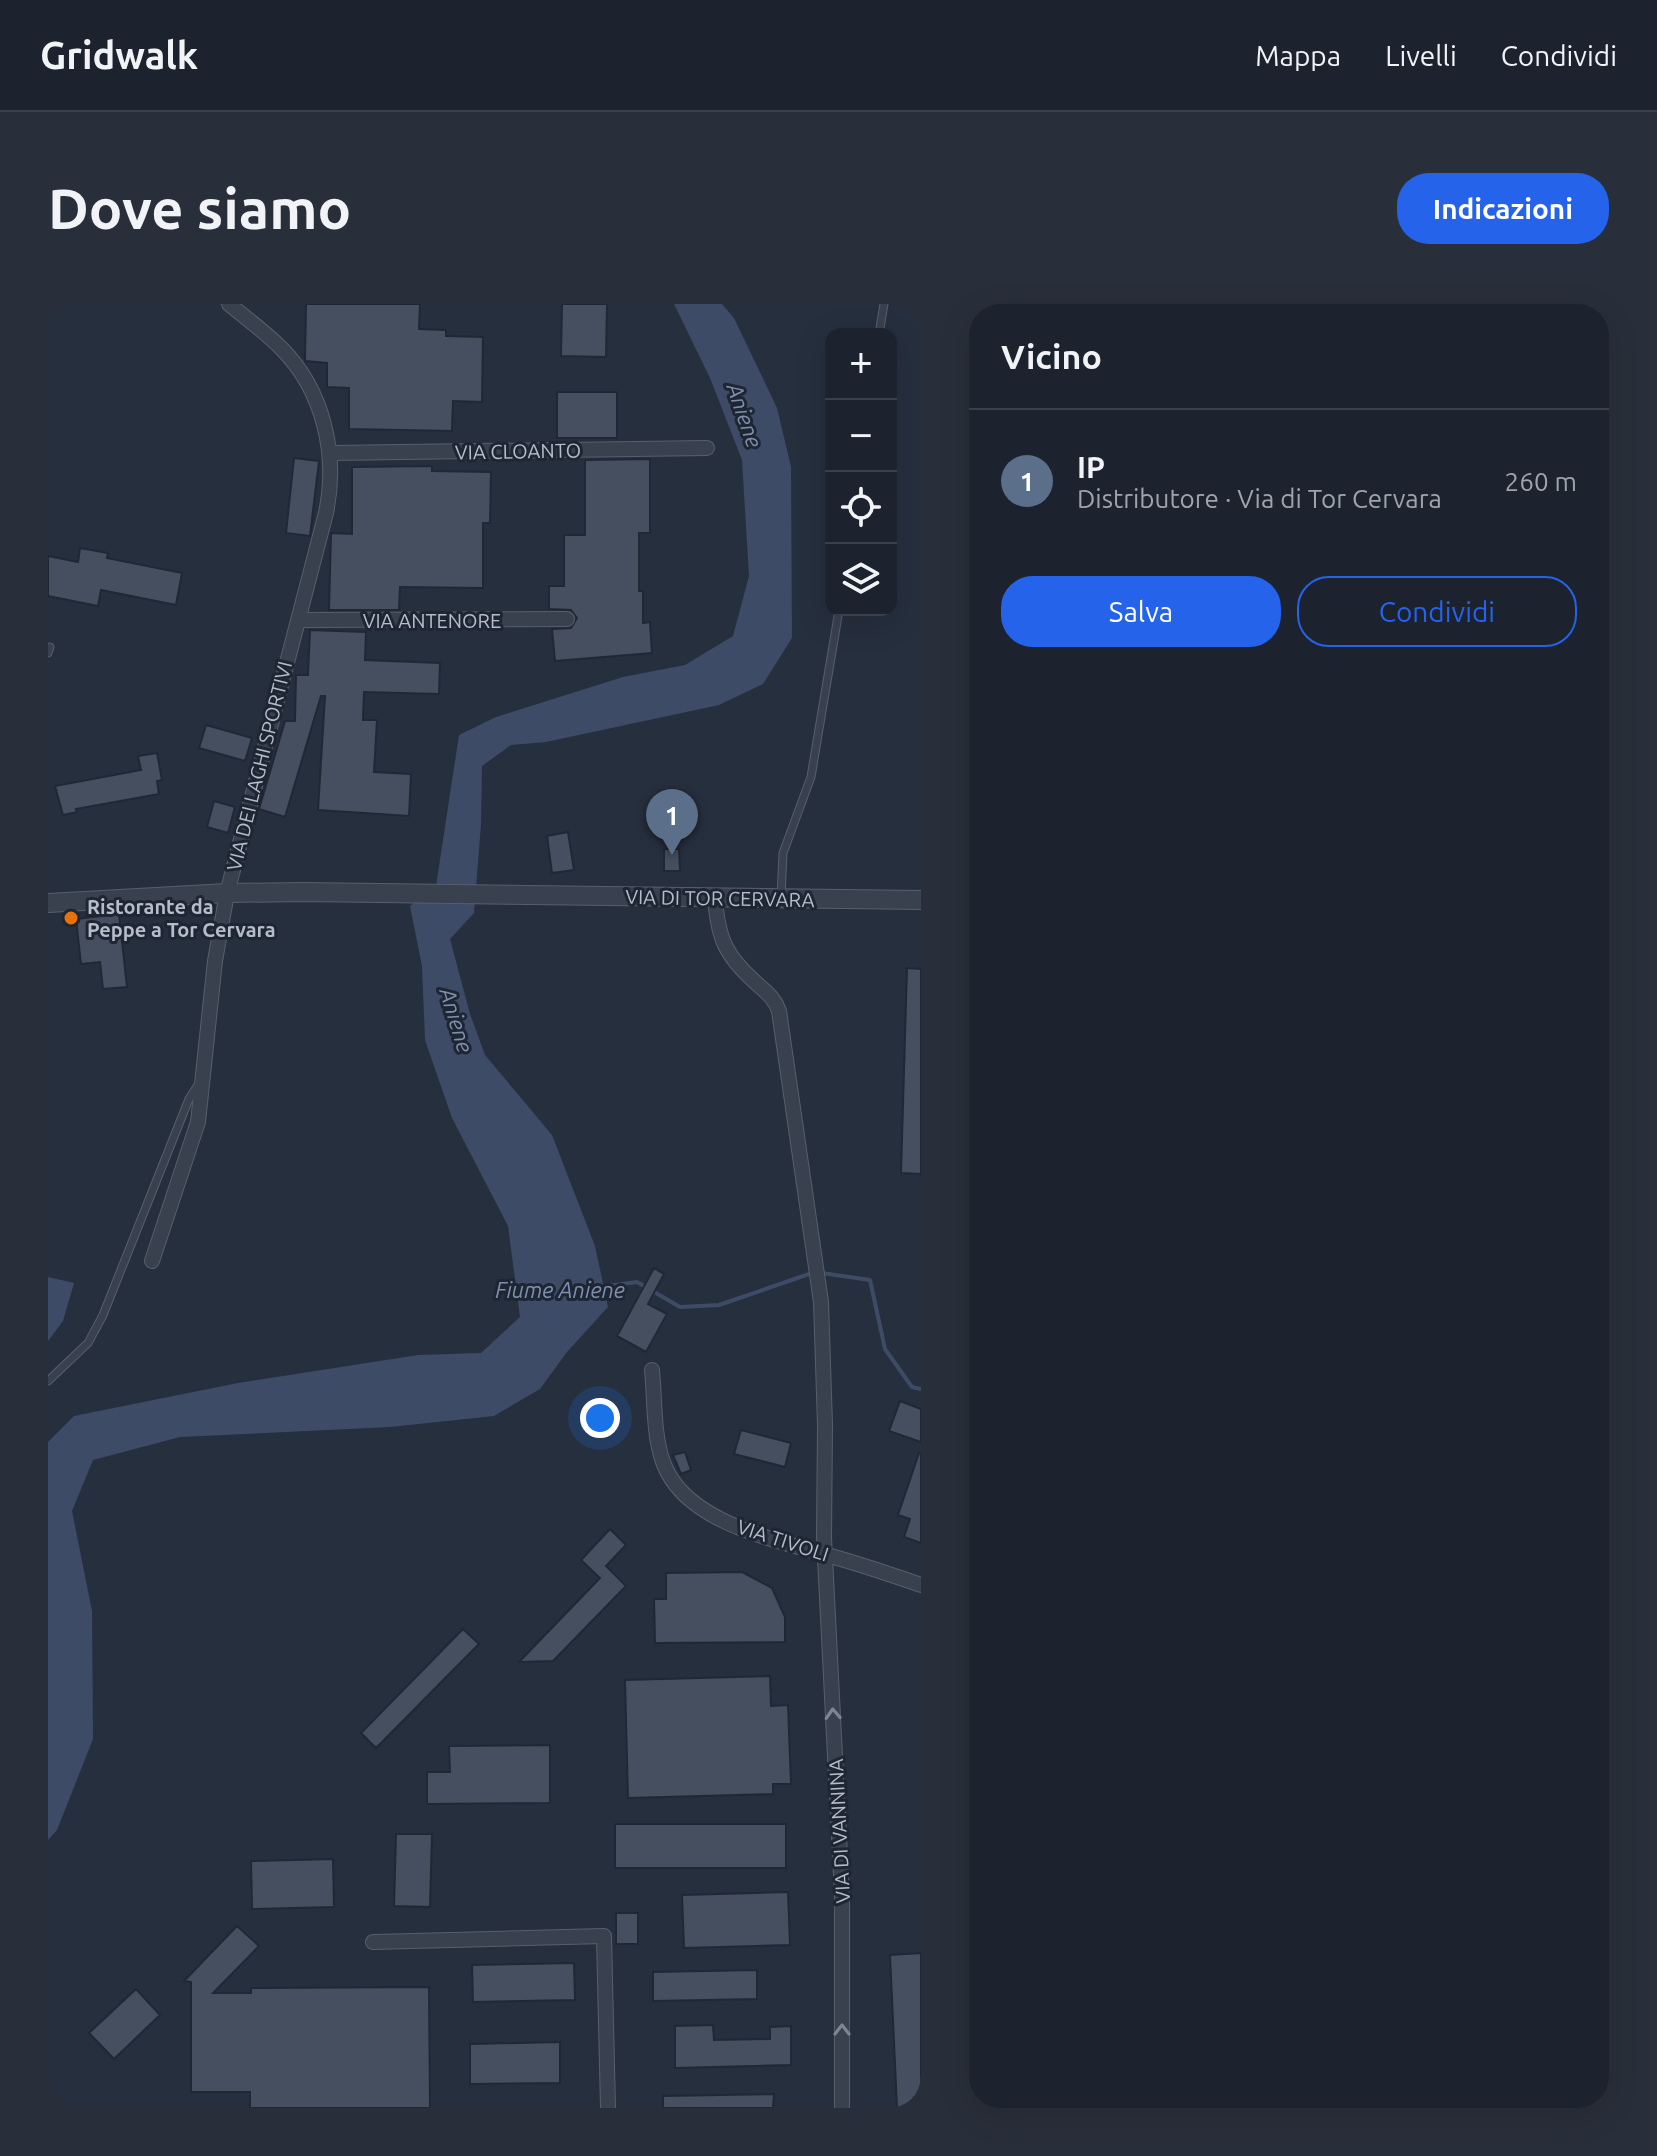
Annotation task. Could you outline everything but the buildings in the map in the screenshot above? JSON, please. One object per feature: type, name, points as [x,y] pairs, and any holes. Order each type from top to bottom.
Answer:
[{"type":"street","name":"VIA DEI LAGHI SPORTIVI","points":[[152,1261],[198,1122],[215,961],[227,893],[329,498],[330,453],[317,401],[282,349],[229,304]]},
{"type":"street","name":"VIA CLOANTO","points":[[330,453],[707,448]]},
{"type":"street","name":"VIA ANTENORE","points":[[298,620],[567,619]]},
{"type":"street","name":"VIA DI TOR CERVARA","points":[[227,893],[921,900]]},
{"type":"street","points":[[48,903],[227,893]]},
{"type":"street","name":"VIA DI VANNINA","points":[[715,898],[720,938],[727,951],[768,992],[779,1011],[821,1302],[825,1554],[842,1895],[842,2108]]},
{"type":"street","name":"VIA TIVOLI","points":[[652,1370],[662,1460],[687,1496],[708,1512],[760,1537],[921,1585]]},
{"type":"street","points":[[373,1942],[604,1936],[608,2108]]},
{"type":"lane","points":[[880,328],[884,304]]},
{"type":"lane","points":[[781,899],[783,853],[811,777],[838,616]]},
{"type":"lane","points":[[48,1381],[88,1343],[103,1315],[189,1099],[201,1080]]},
{"type":"water","name":"Fiume Aniene","points":[[674,304],[722,304],[734,318],[777,408],[791,467],[792,638],[763,684],[719,705],[546,742],[511,745],[482,766],[474,913],[450,939],[470,1014],[485,1055],[552,1135],[595,1246],[608,1307],[567,1352],[540,1389],[494,1416],[390,1427],[180,1437],[93,1460],[72,1511],[92,1611],[93,1739],[57,1830],[48,1840],[48,1442],[74,1416],[238,1383],[418,1355],[481,1353],[520,1317],[508,1226],[452,1118],[425,1040],[422,966],[410,906],[436,886],[459,735],[496,717],[623,677],[685,665],[733,636],[749,576],[742,460],[710,378]]},
{"type":"water","points":[[48,1277],[74,1283],[63,1321],[48,1341]]},
{"type":"waterway","points":[[600,1287],[637,1282],[680,1307],[719,1305],[815,1272],[870,1280],[885,1349],[912,1387],[921,1389]]},
{"type":"place","name":"IP","points":[[672,855]]},
{"type":"place","name":"Ristorante da Peppe a Tor Cervara","points":[[71,918]]},
{"type":"water label","name":"Aniene","points":[[745,415]]},
{"type":"water label","name":"Aniene","points":[[457,1020]]}]
